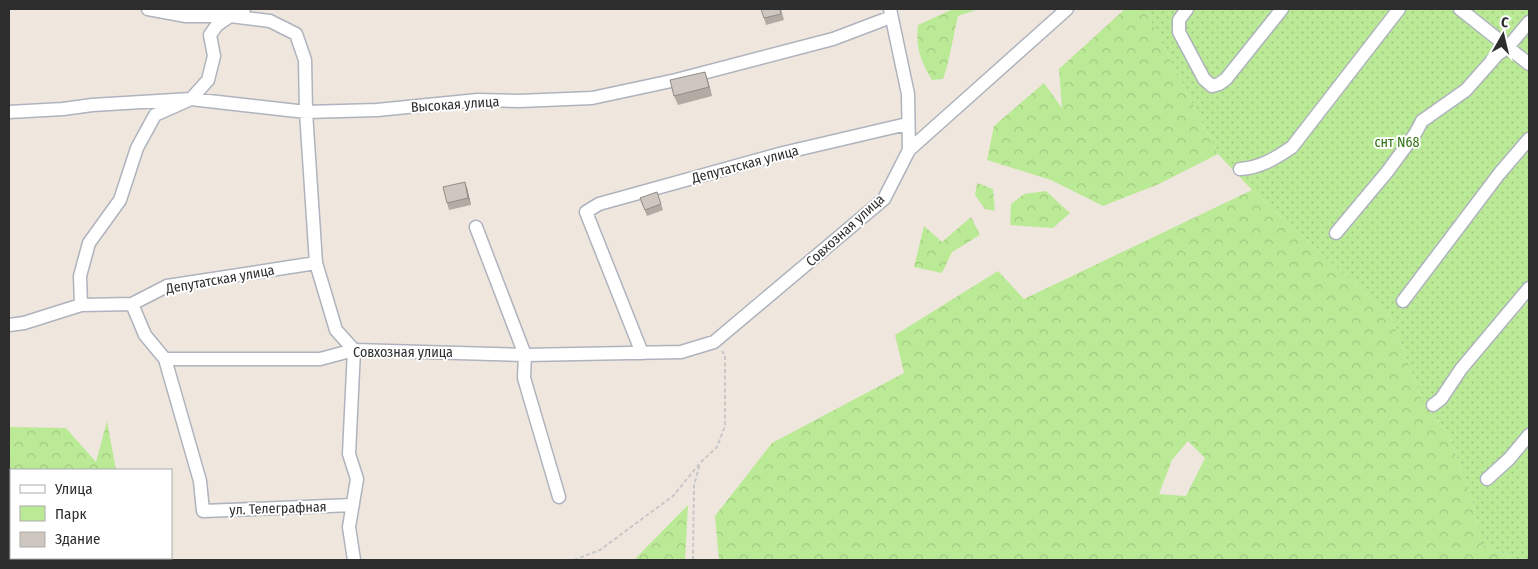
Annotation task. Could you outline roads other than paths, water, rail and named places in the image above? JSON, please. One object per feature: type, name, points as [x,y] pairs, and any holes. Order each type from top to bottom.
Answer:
[{"type":"street","points":[[148,9],[186,16],[230,16],[270,21],[296,34],[305,60],[306,112],[316,263],[336,330],[354,350],[349,454],[357,479],[349,527],[354,560]]},
{"type":"street","points":[[210,35],[218,25],[244,9]]},
{"type":"street","points":[[909,150],[1067,9]]},
{"type":"street","points":[[1187,9],[1179,20],[1179,32],[1204,79],[1212,86],[1226,80],[1282,9]]},
{"type":"street","points":[[1240,169],[1248,169],[1274,160],[1292,147],[1398,9]]},
{"type":"street","points":[[1460,9],[1529,64]]},
{"type":"street","points":[[891,13],[908,94],[907,124],[909,150]]},
{"type":"street","name":"Высокая улица","points":[[9,112],[191,99],[306,112],[377,110],[478,100],[519,101],[592,98],[676,80],[833,39],[891,13]]},
{"type":"street","points":[[81,305],[80,276],[89,243],[120,200],[137,148],[154,115],[191,99],[208,80],[214,56],[210,35],[200,24],[186,16]]},
{"type":"street","points":[[1336,233],[1387,172],[1422,120],[1466,90],[1497,55],[1508,47],[1529,22]]},
{"type":"street","name":"Депутатская улица","points":[[642,353],[586,212],[599,204],[774,155],[907,124]]},
{"type":"street","points":[[1403,302],[1499,174],[1529,139]]},
{"type":"street","name":"Совхозная улица","points":[[165,359],[320,359],[354,350],[525,354],[681,352],[714,342],[884,199],[909,150]]},
{"type":"street","points":[[476,227],[525,354],[524,378],[559,497]]},
{"type":"street","name":"Депутатская улица","points":[[9,324],[24,323],[81,305],[132,304],[167,286],[316,263]]},
{"type":"street","points":[[1433,405],[1441,399],[1461,370],[1529,288]]},
{"type":"street","points":[[132,304],[145,335],[165,359]]},
{"type":"street","name":"ул. Телеграфная","points":[[165,359],[200,481],[203,511],[353,505]]},
{"type":"street","points":[[1488,479],[1509,459],[1529,435]]},
{"type":"park label","name":"снт N68","points":[[1397,142]]}]
